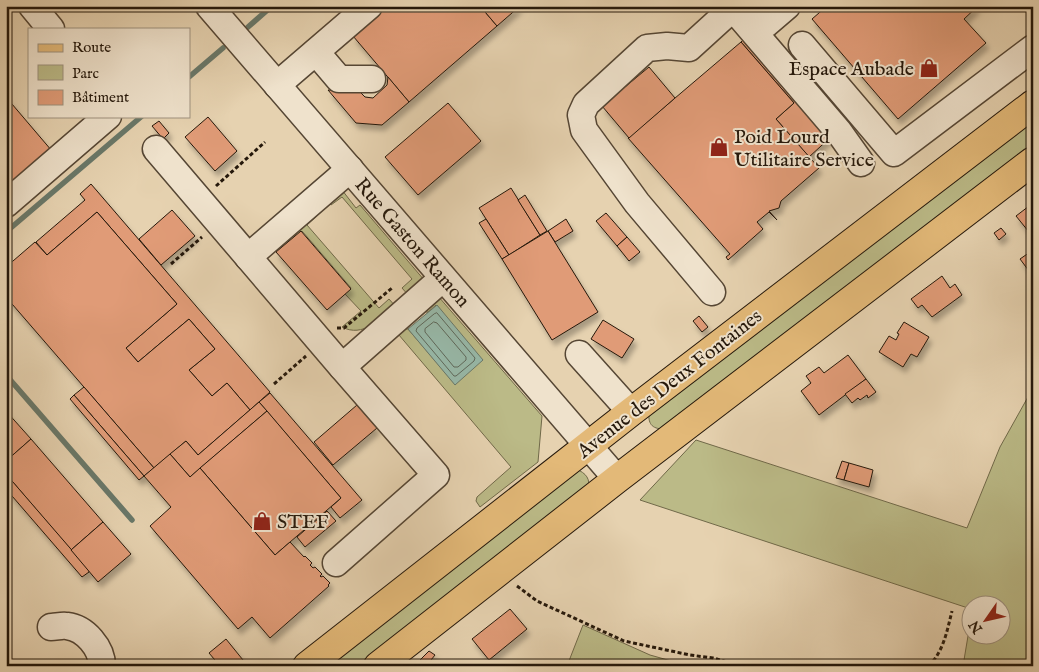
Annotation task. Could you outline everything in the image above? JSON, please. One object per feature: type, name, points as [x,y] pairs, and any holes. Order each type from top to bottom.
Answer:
[{"type":"main road","name":"Avenue des Deux Fontaines","points":[[307,666],[588,445],[1033,104]]},
{"type":"main road","points":[[378,666],[617,479],[1033,161]]},
{"type":"street","points":[[32,6],[50,28]]},
{"type":"street","name":"Rue Gaston Ramon","points":[[209,6],[617,479]]},
{"type":"street","points":[[277,85],[370,6]]},
{"type":"street","points":[[759,15],[787,6]]},
{"type":"street","points":[[712,292],[638,204],[584,130],[582,115],[586,104],[647,48],[667,46],[689,48],[733,8],[839,132],[860,163]]},
{"type":"street","points":[[802,45],[894,153],[1033,48]]},
{"type":"street","points":[[316,52],[339,79],[372,79]]},
{"type":"street","points":[[6,204],[106,118]]},
{"type":"street","points":[[156,149],[436,475],[336,563]]},
{"type":"street","points":[[248,257],[350,169]]},
{"type":"street","points":[[342,367],[443,278]]},
{"type":"street","points":[[579,354],[631,412]]},
{"type":"street","points":[[51,627],[67,626],[82,631],[94,643],[102,660],[102,666]]},
{"type":"path","points":[[199,200],[265,142]]},
{"type":"path","points":[[171,264],[208,232]]},
{"type":"path","points":[[344,328],[392,288]]},
{"type":"path","points":[[500,570],[537,601],[624,641],[713,658],[742,666]]},
{"type":"path","points":[[930,666],[944,644],[952,611]]},
{"type":"green space","points":[[1033,116],[1033,149],[664,429],[651,425],[649,412]]},
{"type":"green space","points":[[342,190],[356,208],[360,205],[425,281],[409,296],[402,288],[412,279],[342,197],[331,205],[329,203]]},
{"type":"green space","points":[[313,214],[318,215],[307,225],[379,308],[389,299],[396,307],[371,326],[357,330],[342,327],[361,311],[345,294],[351,288],[302,231],[276,252],[273,248]]},
{"type":"green space","points":[[438,296],[542,416],[538,462],[480,507],[476,501],[477,497],[511,467],[393,328],[408,329],[455,384],[436,305],[427,313],[427,302]]},
{"type":"green space","points":[[1033,388],[1033,666],[963,666],[967,644],[1012,644],[1012,594],[962,594],[962,606],[640,500],[696,440],[967,528],[1000,447]]},
{"type":"green space","points":[[576,469],[583,472],[587,477],[589,483],[588,490],[362,666],[320,666]]},
{"type":"green space","points":[[583,625],[650,655],[689,666],[567,666]]},
{"type":"water","points":[[437,305],[483,360],[455,385],[408,329]]},
{"type":"building","points":[[388,6],[480,6],[497,26],[409,102],[353,36]]},
{"type":"building","points":[[480,6],[520,6],[497,26]]},
{"type":"building","points":[[827,6],[978,6],[964,19],[986,43],[898,119],[812,19]]},
{"type":"building","points":[[747,36],[833,135],[809,157],[776,119],[794,103],[741,42]]},
{"type":"building","name":"Poid Lourd Utilitaire Service","points":[[741,42],[794,103],[776,119],[819,168],[781,201],[779,208],[769,211],[777,220],[769,212],[757,222],[763,229],[728,260],[726,257],[730,254],[628,138]]},
{"type":"building","points":[[649,67],[675,98],[629,138],[602,106]]},
{"type":"building","points":[[388,77],[409,102],[382,125],[356,123],[328,90],[360,92],[365,97],[373,98],[387,85]]},
{"type":"building","points":[[6,97],[52,151],[6,191]]},
{"type":"building","points":[[448,103],[481,141],[418,195],[385,157]]},
{"type":"building","points":[[208,117],[237,151],[215,171],[185,137]]},
{"type":"building","points":[[159,121],[169,133],[163,139],[152,126]]},
{"type":"building","points":[[91,184],[270,392],[250,410],[227,383],[212,396],[189,370],[215,349],[189,319],[138,362],[126,348],[177,304],[97,212],[47,255],[36,242],[85,200],[80,194]]},
{"type":"building","points":[[511,188],[540,235],[509,255],[479,208]]},
{"type":"building","points":[[525,195],[547,231],[540,235],[518,200]]},
{"type":"building","points":[[1033,203],[1033,237],[1016,216]]},
{"type":"building","points":[[172,210],[195,236],[161,265],[139,239]]},
{"type":"building","points":[[97,212],[177,304],[126,348],[138,362],[189,319],[215,349],[189,370],[212,396],[227,383],[250,410],[198,455],[186,441],[154,468],[6,297],[6,267],[35,242],[47,255]]},
{"type":"building","points":[[606,213],[627,237],[617,246],[596,221]]},
{"type":"building","points":[[486,219],[509,255],[502,259],[479,223]]},
{"type":"building","points":[[566,219],[573,231],[555,242],[548,231]]},
{"type":"building","points":[[1001,228],[1006,234],[999,240],[994,233]]},
{"type":"building","points":[[301,231],[351,289],[327,310],[276,252]]},
{"type":"building","points":[[548,231],[598,312],[552,340],[502,259]]},
{"type":"building","points":[[627,237],[640,252],[629,261],[617,246]]},
{"type":"building","points":[[1033,250],[1033,268],[1029,271],[1020,259]]},
{"type":"building","points":[[942,276],[950,288],[955,284],[962,295],[932,317],[922,305],[918,308],[911,299]]},
{"type":"building","points":[[699,316],[708,327],[702,332],[693,321]]},
{"type":"building","points":[[603,320],[634,339],[622,358],[591,339]]},
{"type":"building","points":[[904,322],[929,337],[917,357],[911,354],[903,367],[879,352],[889,336],[896,340],[899,334],[897,333]]},
{"type":"building","points":[[848,355],[866,379],[819,415],[801,391],[811,383],[806,376],[819,367],[824,373]]},
{"type":"building","points":[[866,379],[876,392],[868,398],[867,395],[860,400],[858,398],[852,403],[845,394]]},
{"type":"building","points":[[84,387],[154,468],[144,476],[74,395]]},
{"type":"building","points":[[270,393],[362,500],[340,518],[331,507],[341,498],[259,402]]},
{"type":"building","points":[[74,395],[144,476],[139,480],[70,399]]},
{"type":"building","points":[[259,402],[267,411],[190,477],[170,454],[186,441],[198,455]]},
{"type":"building","points":[[357,405],[377,428],[333,465],[314,442]]},
{"type":"building","points":[[6,411],[31,439],[6,461]]},
{"type":"building","points":[[267,411],[341,498],[275,555],[200,468]]},
{"type":"building","points":[[31,439],[103,522],[71,550],[6,474],[6,461]]},
{"type":"building","points":[[170,454],[190,477],[200,468],[275,555],[290,542],[312,563],[310,565],[313,568],[315,567],[322,574],[320,576],[323,576],[330,583],[329,586],[270,638],[252,617],[238,629],[150,526],[171,507],[144,476]]},
{"type":"building","points":[[842,461],[849,463],[844,480],[836,478]]},
{"type":"building","points":[[849,463],[873,470],[869,487],[844,480]]},
{"type":"building","points":[[6,474],[89,572],[82,577],[6,489]]},
{"type":"building","points":[[327,511],[336,521],[305,547],[297,537]]},
{"type":"building","points":[[103,522],[131,554],[98,582],[71,550]]},
{"type":"building","points":[[510,609],[527,629],[489,660],[472,639]]},
{"type":"building","points":[[226,639],[243,660],[237,666],[220,666],[209,653]]},
{"type":"building","points":[[429,651],[435,655],[427,665],[420,660]]},
{"type":"waterway","points":[[248,27],[272,6]]},
{"type":"waterway","points":[[190,76],[223,48]]},
{"type":"waterway","points":[[6,232],[140,118]]},
{"type":"waterway","points":[[6,375],[132,520]]},
{"type":"place","name":"Espace Aubade","points":[[929,68]]},
{"type":"place","name":"Poid Lourd Utilitaire Service","points":[[719,147]]},
{"type":"place","name":"STEF","points":[[262,521]]}]
